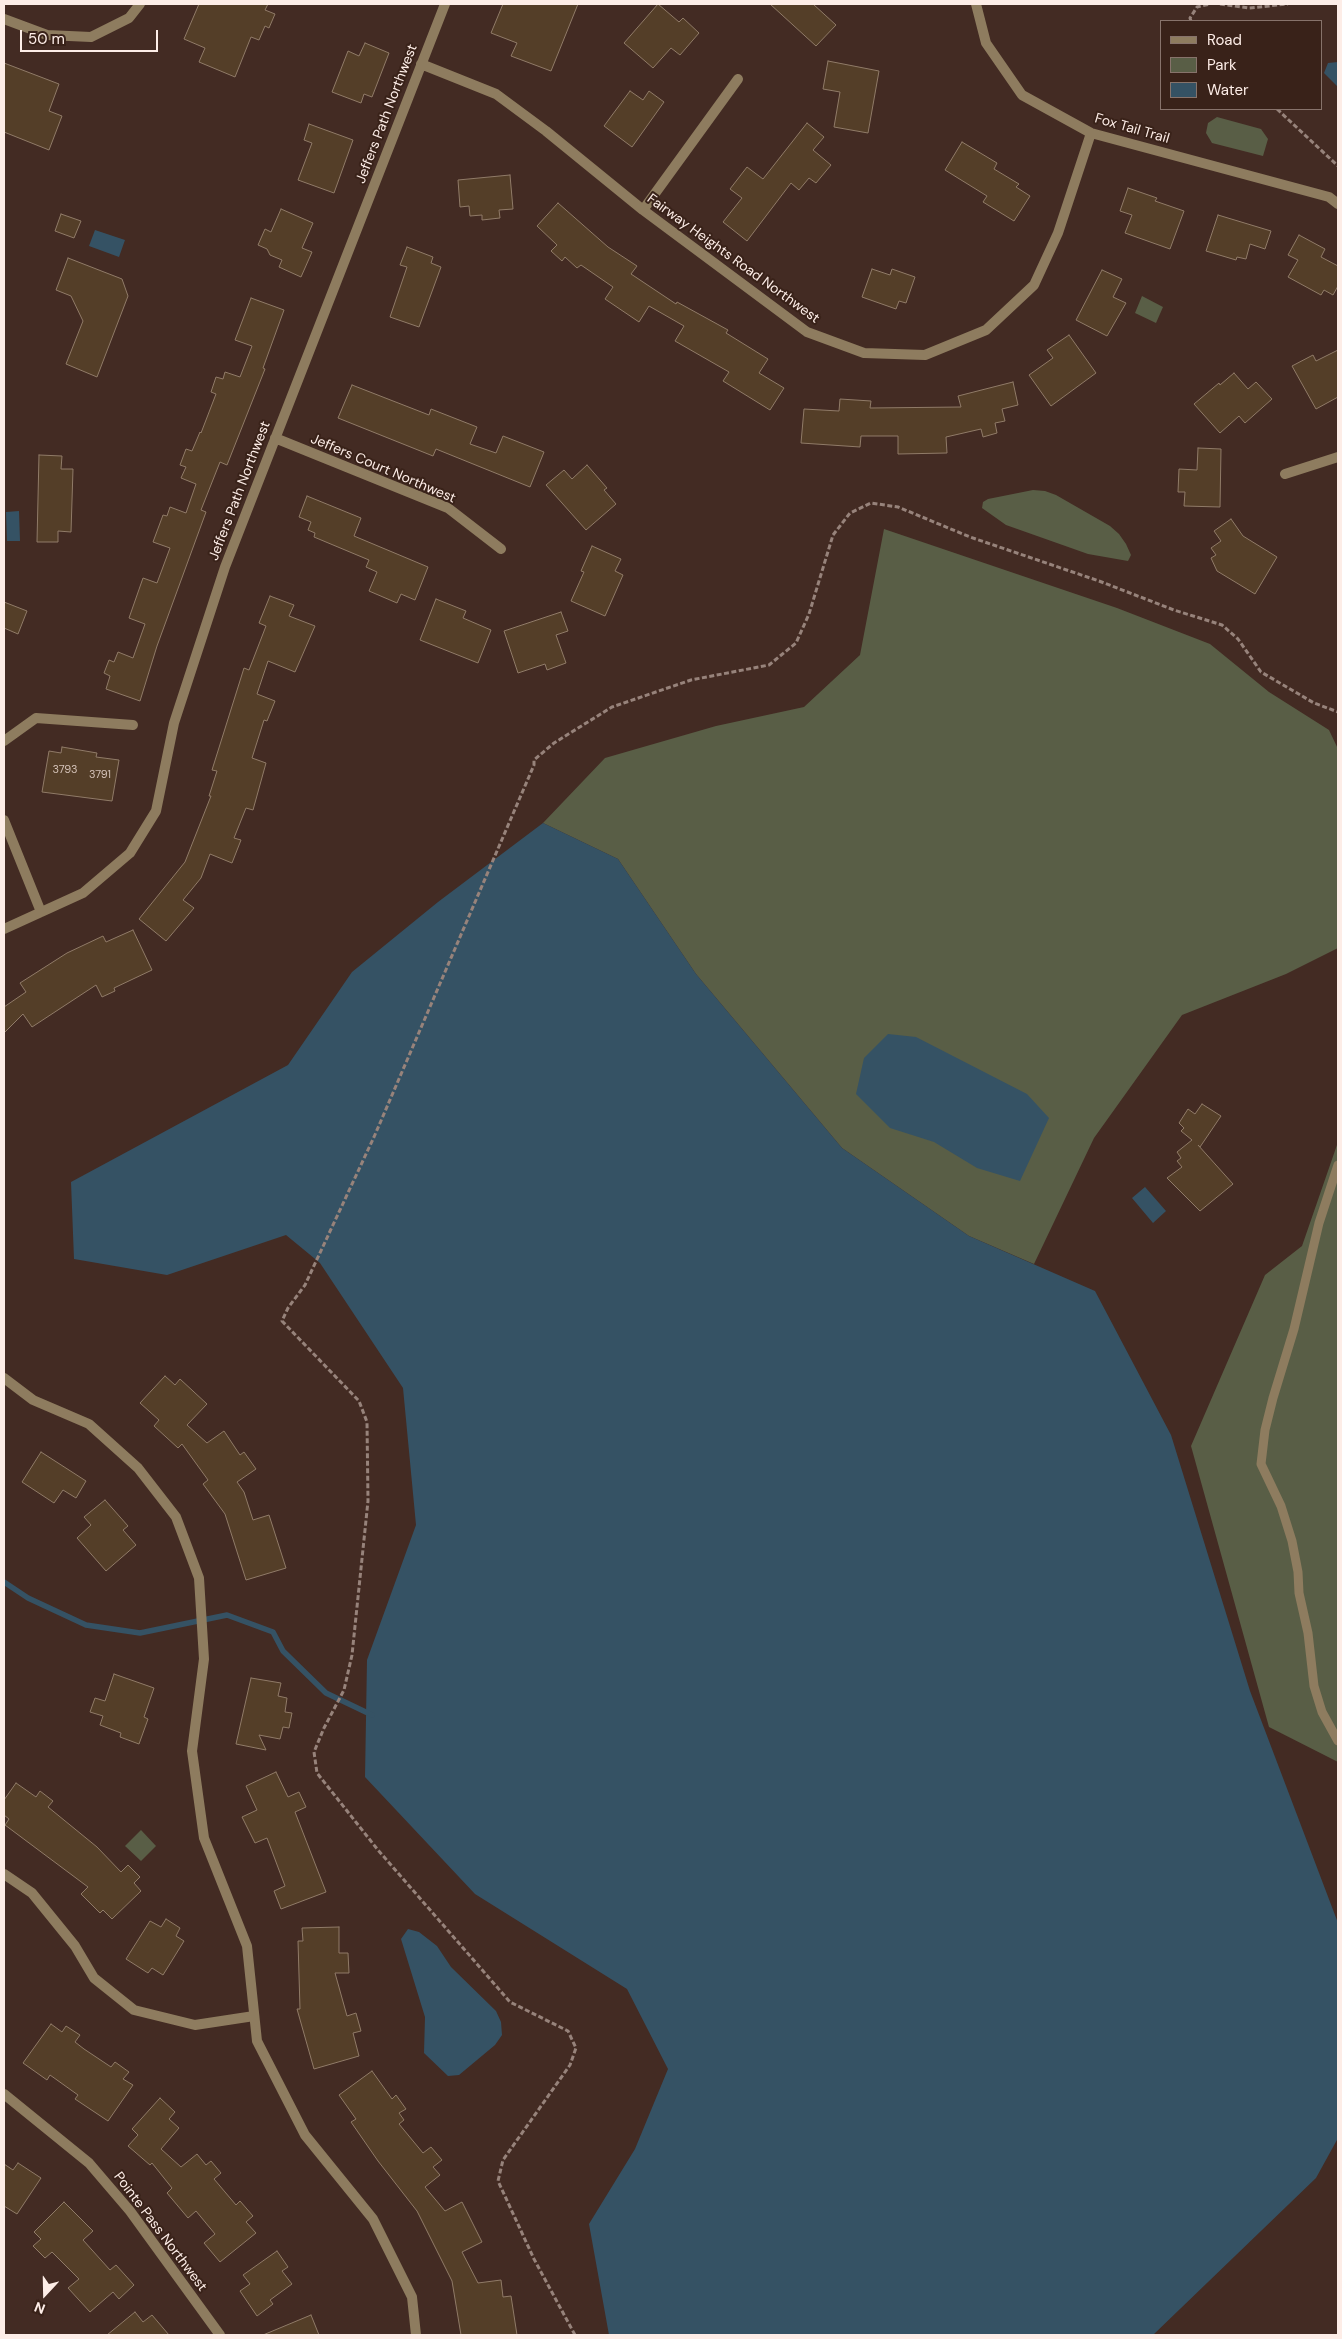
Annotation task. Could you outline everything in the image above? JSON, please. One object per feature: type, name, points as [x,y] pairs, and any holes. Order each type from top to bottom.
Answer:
[{"type":"street","points":[[4,18],[47,35],[91,37],[129,18],[140,4]]},
{"type":"street","name":"Jeffers Path Northwest","points":[[4,929],[83,893],[130,853],[156,810],[174,723],[225,567],[445,4]]},
{"type":"street","name":"Fox Tail Trail","points":[[976,4],[986,43],[1022,95],[1091,133],[1329,197],[1338,204]]},
{"type":"street","name":"Fairway Heights Road Northwest","points":[[421,64],[496,94],[546,131],[643,210],[807,332],[864,353],[925,355],[986,330],[1034,285],[1058,233],[1091,133]]},
{"type":"street","points":[[643,210],[738,79]]},
{"type":"street","name":"Jeffers Court Northwest","points":[[275,438],[448,508],[501,549]]},
{"type":"street","points":[[1285,474],[1338,457]]},
{"type":"street","points":[[4,741],[36,718],[133,726]]},
{"type":"street","points":[[4,820],[41,912]]},
{"type":"street","points":[[4,1378],[32,1400],[89,1424],[138,1468],[176,1517],[199,1578],[204,1659],[192,1751],[204,1838],[247,1946],[256,2041],[305,2135],[373,2219],[412,2297],[416,2335]]},
{"type":"street","points":[[4,1874],[32,1893],[75,1946],[94,1978],[134,2010],[195,2025],[254,2016]]},
{"type":"street","name":"Pointe Pass Northwest","points":[[4,2094],[89,2163],[130,2211],[220,2335]]},
{"type":"lane","points":[[1338,1165],[1319,1223],[1294,1329],[1273,1398],[1265,1430],[1261,1464],[1281,1506],[1292,1541],[1298,1572],[1299,1593],[1308,1633],[1314,1686],[1322,1712],[1338,1741]]},
{"type":"path","points":[[1191,20],[1197,7],[1210,4]]},
{"type":"path","points":[[1220,4],[1248,8],[1288,4]]},
{"type":"path","points":[[1278,110],[1338,166]]},
{"type":"path","points":[[574,2335],[534,2259],[498,2181],[503,2160],[570,2065],[576,2048],[568,2031],[510,2002],[378,1850],[317,1773],[314,1752],[344,1690],[352,1655],[368,1501],[367,1422],[359,1401],[282,1321],[288,1308],[305,1285],[374,1137],[534,765],[534,760],[554,743],[612,707],[691,680],[769,665],[796,643],[809,614],[833,535],[850,513],[871,503],[898,507],[970,537],[1099,581],[1174,610],[1222,625],[1238,639],[1261,672],[1314,703],[1338,712]]},
{"type":"green space","points":[[1217,117],[1261,129],[1268,139],[1263,156],[1212,143],[1206,133],[1208,123]]},
{"type":"green space","points":[[1142,296],[1163,307],[1156,323],[1135,313]]},
{"type":"green space","points":[[1033,490],[1045,491],[1056,495],[1110,526],[1126,544],[1131,555],[1128,561],[1088,554],[1006,525],[982,508],[983,502],[988,499]]},
{"type":"green space","points":[[884,529],[1117,608],[1210,644],[1269,692],[1329,730],[1338,749],[1338,948],[1286,974],[1182,1015],[1094,1138],[1034,1264],[969,1236],[842,1148],[696,974],[618,859],[543,823],[605,758],[716,726],[804,707],[860,655]]},
{"type":"green space","points":[[1338,1142],[1338,1762],[1269,1727],[1191,1446],[1265,1275],[1302,1246]]},
{"type":"green space","points":[[141,1830],[156,1846],[141,1861],[125,1846]]},
{"type":"water","points":[[1338,62],[1338,87],[1324,73],[1328,63]]},
{"type":"water","points":[[95,230],[125,240],[119,257],[89,246]]},
{"type":"water","points":[[19,511],[20,541],[7,541],[6,512]]},
{"type":"water","points":[[543,823],[618,859],[696,974],[842,1148],[969,1236],[1095,1291],[1171,1435],[1250,1691],[1338,1923],[1338,2138],[1316,2178],[1153,2335],[609,2335],[589,2224],[635,2149],[668,2069],[627,1989],[475,1894],[365,1777],[367,1660],[416,1525],[403,1388],[320,1263],[286,1235],[167,1275],[74,1259],[71,1182],[288,1065],[352,972],[438,902]]},
{"type":"water","points":[[888,1034],[916,1037],[1027,1094],[1049,1118],[1020,1181],[977,1168],[934,1142],[890,1128],[856,1094],[864,1058]]},
{"type":"water","points":[[1145,1187],[1166,1211],[1153,1223],[1132,1198]]},
{"type":"water","points":[[408,1929],[419,1932],[437,1946],[451,1967],[496,2011],[501,2022],[502,2035],[495,2045],[459,2075],[448,2076],[424,2053],[425,2017],[401,1939]]},
{"type":"building","points":[[199,4],[268,4],[265,10],[275,14],[269,28],[265,26],[259,40],[251,37],[235,77],[199,62],[205,48],[184,39]]},
{"type":"building","points":[[503,4],[578,4],[551,71],[511,56],[517,43],[491,33]]},
{"type":"building","points":[[658,4],[679,22],[683,18],[699,33],[680,55],[671,48],[653,68],[624,43]]},
{"type":"building","points":[[770,4],[813,4],[836,25],[816,46]]},
{"type":"building","points":[[365,43],[389,53],[372,97],[364,94],[361,103],[332,92],[348,51],[359,56]]},
{"type":"building","points":[[828,61],[879,71],[868,133],[834,127],[840,92],[823,89]]},
{"type":"building","points":[[4,63],[59,84],[49,111],[62,116],[49,150],[4,132]]},
{"type":"building","points":[[630,91],[643,100],[649,91],[664,102],[632,147],[604,126]]},
{"type":"building","points":[[807,123],[824,137],[813,150],[831,165],[816,183],[809,178],[799,190],[791,183],[747,241],[723,222],[742,198],[730,189],[747,167],[763,179]]},
{"type":"building","points":[[309,124],[353,140],[334,193],[298,180],[312,143],[304,140]]},
{"type":"building","points":[[962,142],[997,163],[994,169],[1019,184],[1016,187],[1030,196],[1014,221],[983,202],[987,196],[945,170]]},
{"type":"building","points":[[510,175],[513,209],[499,210],[500,218],[482,220],[482,215],[470,216],[469,206],[460,207],[458,180]]},
{"type":"building","points":[[1128,188],[1157,198],[1155,201],[1184,211],[1170,249],[1125,233],[1132,215],[1120,211]]},
{"type":"building","points":[[558,203],[608,247],[637,266],[631,274],[676,304],[677,302],[728,330],[726,333],[768,359],[759,373],[784,388],[770,410],[723,381],[729,372],[675,341],[684,326],[649,306],[639,322],[605,299],[613,287],[581,265],[577,268],[565,257],[562,261],[551,251],[557,245],[537,226]]},
{"type":"building","points":[[281,209],[313,223],[302,248],[312,252],[301,277],[279,267],[282,260],[270,255],[267,249],[258,245],[265,229],[271,232]]},
{"type":"building","points":[[61,214],[81,221],[74,238],[55,231]]},
{"type":"building","points":[[1218,215],[1271,231],[1265,249],[1250,244],[1246,259],[1237,257],[1236,260],[1206,251]]},
{"type":"building","points":[[1299,235],[1325,249],[1321,257],[1338,266],[1338,286],[1333,295],[1324,290],[1321,295],[1288,277],[1298,260],[1288,255]]},
{"type":"building","points":[[407,247],[433,257],[431,263],[441,267],[419,327],[390,317],[407,267],[400,265]]},
{"type":"building","points":[[68,258],[122,279],[128,296],[97,377],[66,364],[83,321],[71,296],[56,290]]},
{"type":"building","points":[[872,269],[890,275],[892,269],[915,277],[906,303],[899,301],[896,309],[862,297]]},
{"type":"building","points":[[1102,270],[1122,279],[1113,297],[1126,303],[1107,336],[1076,320]]},
{"type":"building","points":[[251,298],[284,310],[263,368],[265,369],[227,465],[220,462],[201,510],[206,512],[157,646],[140,701],[106,689],[110,676],[104,673],[109,660],[114,662],[118,652],[133,658],[145,624],[129,618],[143,578],[157,583],[170,548],[153,542],[163,515],[167,516],[170,507],[186,513],[196,484],[181,478],[186,467],[180,465],[186,449],[192,451],[201,433],[216,394],[211,392],[216,377],[223,379],[225,372],[240,377],[252,346],[235,340]]},
{"type":"building","points":[[1069,335],[1096,373],[1051,406],[1029,375],[1053,358],[1047,350]]},
{"type":"building","points":[[1338,350],[1338,397],[1316,409],[1292,366],[1313,355],[1316,361]]},
{"type":"building","points":[[1234,373],[1248,389],[1256,382],[1272,399],[1245,423],[1239,416],[1220,433],[1194,404]]},
{"type":"building","points":[[1013,382],[1018,405],[1002,409],[1005,421],[995,423],[997,433],[983,437],[981,429],[946,437],[947,453],[898,454],[898,436],[861,436],[860,447],[801,443],[804,409],[839,411],[840,399],[871,401],[870,408],[961,407],[958,396]]},
{"type":"building","points":[[352,385],[429,415],[431,409],[477,427],[470,444],[496,453],[503,436],[544,452],[530,487],[436,449],[433,456],[338,418]]},
{"type":"building","points":[[1198,448],[1221,449],[1220,507],[1184,506],[1185,492],[1178,492],[1179,469],[1197,470]]},
{"type":"building","points":[[39,455],[62,456],[61,469],[73,469],[71,532],[58,531],[58,542],[37,542]]},
{"type":"building","points":[[587,465],[607,488],[604,490],[616,504],[586,530],[546,485],[564,470],[572,479]]},
{"type":"building","points":[[307,496],[361,518],[354,536],[428,567],[415,600],[401,594],[397,603],[369,591],[377,572],[366,567],[369,560],[314,537],[315,533],[308,530],[311,522],[299,517]]},
{"type":"building","points":[[1231,519],[1243,536],[1277,557],[1255,594],[1217,571],[1211,558],[1216,555],[1211,548],[1221,541],[1214,531]]},
{"type":"building","points":[[592,546],[621,559],[615,571],[623,575],[605,616],[571,601],[584,572],[581,571]]},
{"type":"building","points":[[270,596],[294,605],[289,616],[315,626],[295,672],[268,661],[257,694],[275,701],[267,721],[264,720],[252,758],[266,763],[253,810],[246,808],[234,838],[241,840],[232,863],[210,854],[201,878],[183,900],[194,908],[166,941],[139,919],[185,862],[211,796],[209,796],[217,771],[212,770],[244,668],[249,670],[266,626],[259,623]]},
{"type":"building","points":[[436,599],[466,611],[463,618],[491,630],[478,663],[420,640]]},
{"type":"building","points":[[4,602],[27,611],[18,634],[4,628]]},
{"type":"building","points":[[561,612],[568,631],[556,635],[566,663],[547,670],[545,664],[518,673],[504,631]]},
{"type":"building","points":[[62,747],[97,753],[96,757],[119,760],[112,801],[42,792],[49,751],[61,753]]},
{"type":"building","points":[[133,930],[152,970],[114,988],[115,991],[102,997],[96,985],[32,1027],[23,1014],[4,1033],[4,1007],[26,992],[20,983],[67,953],[103,936],[106,942]]},
{"type":"building","points":[[1202,1104],[1221,1116],[1200,1147],[1198,1145],[1233,1184],[1200,1211],[1167,1178],[1182,1167],[1177,1161],[1181,1158],[1177,1152],[1192,1140],[1181,1131],[1184,1128],[1179,1123],[1188,1109],[1195,1114]]},
{"type":"building","points":[[165,1376],[175,1385],[180,1379],[207,1404],[187,1425],[207,1443],[224,1431],[240,1455],[244,1452],[256,1469],[237,1482],[244,1492],[253,1520],[269,1515],[286,1568],[246,1580],[225,1514],[203,1484],[208,1480],[182,1444],[178,1448],[154,1426],[159,1420],[140,1403]]},
{"type":"building","points":[[41,1452],[86,1481],[76,1498],[63,1490],[54,1503],[22,1482]]},
{"type":"building","points":[[105,1500],[128,1526],[123,1530],[136,1545],[106,1571],[77,1538],[91,1525],[84,1517]]},
{"type":"building","points":[[114,1674],[154,1688],[144,1717],[148,1719],[139,1744],[120,1737],[121,1733],[100,1725],[103,1716],[90,1712],[95,1698],[105,1701]]},
{"type":"building","points":[[251,1678],[281,1683],[278,1696],[287,1698],[285,1712],[292,1713],[289,1728],[283,1727],[280,1739],[259,1735],[266,1750],[236,1744]]},
{"type":"building","points":[[276,1772],[288,1797],[299,1792],[306,1807],[295,1812],[326,1892],[281,1909],[274,1891],[285,1886],[267,1838],[255,1843],[242,1817],[257,1810],[246,1786]]},
{"type":"building","points":[[16,1783],[36,1797],[40,1791],[53,1801],[48,1807],[97,1847],[121,1872],[128,1865],[140,1877],[134,1883],[141,1891],[112,1919],[103,1910],[100,1913],[81,1894],[88,1887],[5,1825],[9,1819],[4,1815],[4,1800]]},
{"type":"building","points":[[166,1919],[180,1928],[176,1936],[184,1941],[163,1975],[152,1968],[148,1973],[126,1959],[150,1921],[161,1927]]},
{"type":"building","points":[[339,1927],[339,1953],[348,1953],[349,1973],[335,1973],[347,2016],[356,2013],[361,2031],[353,2033],[359,2056],[314,2069],[297,2009],[300,2009],[298,1941],[303,1941],[302,1928]]},
{"type":"building","points":[[51,2024],[62,2032],[66,2026],[80,2035],[75,2042],[84,2049],[111,2067],[115,2062],[129,2072],[123,2079],[133,2085],[108,2121],[75,2099],[78,2095],[50,2075],[47,2080],[23,2063]]},
{"type":"building","points":[[372,2071],[392,2099],[396,2095],[406,2109],[399,2113],[404,2120],[399,2124],[423,2153],[431,2147],[442,2160],[433,2167],[440,2175],[425,2187],[445,2211],[462,2202],[482,2242],[462,2252],[478,2283],[501,2280],[503,2297],[511,2296],[517,2335],[461,2335],[452,2281],[417,2211],[378,2161],[351,2122],[356,2119],[339,2095]]},
{"type":"building","points":[[160,2098],[175,2112],[169,2119],[179,2128],[161,2149],[181,2167],[197,2154],[206,2165],[211,2161],[221,2173],[214,2179],[236,2205],[240,2201],[253,2216],[246,2222],[256,2233],[220,2262],[204,2243],[215,2234],[196,2211],[188,2218],[167,2193],[172,2188],[152,2163],[150,2165],[128,2146],[138,2135],[132,2129]]},
{"type":"building","points":[[18,2163],[41,2178],[17,2214],[4,2206],[4,2164],[13,2170]]},
{"type":"building","points":[[64,2202],[93,2231],[83,2240],[110,2270],[116,2265],[134,2285],[119,2299],[113,2292],[90,2312],[68,2288],[79,2279],[52,2252],[45,2258],[33,2246],[41,2239],[34,2232]]},
{"type":"building","points":[[277,2251],[288,2267],[282,2271],[292,2284],[270,2300],[273,2304],[257,2316],[240,2291],[250,2284],[243,2275]]},
{"type":"building","points":[[135,2312],[143,2322],[152,2315],[169,2335],[107,2335]]},
{"type":"building","points":[[311,2315],[319,2335],[263,2335]]},
{"type":"waterway","points":[[4,1582],[28,1598],[86,1625],[140,1633],[227,1615],[273,1632],[283,1651],[326,1693],[372,1715]]}]
